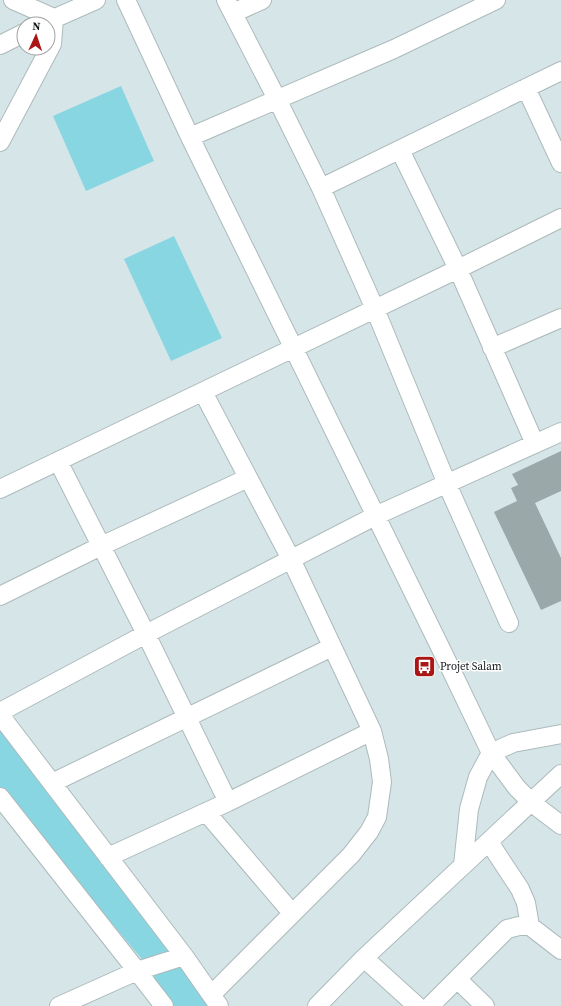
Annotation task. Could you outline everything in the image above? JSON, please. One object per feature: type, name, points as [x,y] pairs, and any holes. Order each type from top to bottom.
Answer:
[{"type":"street","points":[[13,0],[40,16]]},
{"type":"street","points":[[56,18],[96,0]]},
{"type":"street","points":[[126,0],[190,137],[491,753],[517,788],[532,803],[561,825]]},
{"type":"street","points":[[262,0],[230,7],[321,188],[375,309],[447,484],[509,623]]},
{"type":"street","points":[[190,137],[394,49],[496,0]]},
{"type":"street","points":[[0,45],[16,37]]},
{"type":"street","points":[[0,142],[46,56]]},
{"type":"street","points":[[321,188],[561,71]]},
{"type":"street","points":[[526,88],[561,163]]},
{"type":"street","points":[[400,150],[458,270],[535,444]]},
{"type":"street","points":[[0,489],[458,270],[561,218]]},
{"type":"street","points":[[492,348],[561,318]]},
{"type":"street","points":[[203,392],[291,559],[372,731],[379,759],[382,782],[377,817],[369,832],[350,855],[292,913],[215,1000],[184,956],[0,714],[146,634],[291,559],[375,516],[561,432]]},
{"type":"street","points":[[58,461],[146,634],[228,802]]},
{"type":"street","points":[[0,596],[101,546],[248,478]]},
{"type":"street","points":[[52,783],[332,647]]},
{"type":"street","points":[[108,857],[228,802],[372,731]]},
{"type":"street","points":[[463,865],[469,809],[478,777],[491,753],[513,743],[561,734]]},
{"type":"street","points":[[317,1006],[364,958],[463,865],[532,803],[561,774]]},
{"type":"street","points":[[0,797],[164,1006]]},
{"type":"street","points":[[206,812],[292,913]]},
{"type":"street","points":[[489,842],[520,889],[526,903],[530,926]]},
{"type":"street","points":[[430,1006],[507,929],[519,926],[530,926],[561,950]]},
{"type":"street","points":[[59,1006],[137,971],[184,956]]},
{"type":"street","points":[[364,958],[417,1006]]},
{"type":"street","points":[[457,979],[485,1006]]},
{"type":"shaded area","points":[[121,86],[154,161],[86,191],[53,116]]},
{"type":"shaded area","points":[[174,236],[222,338],[171,361],[124,259]]},
{"type":"shaded area","points":[[0,723],[225,1006],[171,1006],[146,964],[0,791]]},
{"type":"building","points":[[561,451],[561,491],[535,503],[561,558],[561,601],[541,610],[494,512],[517,501],[511,488],[518,485],[512,474]]},
{"type":"place","name":"Projet Salam","points":[[425,666]]}]
